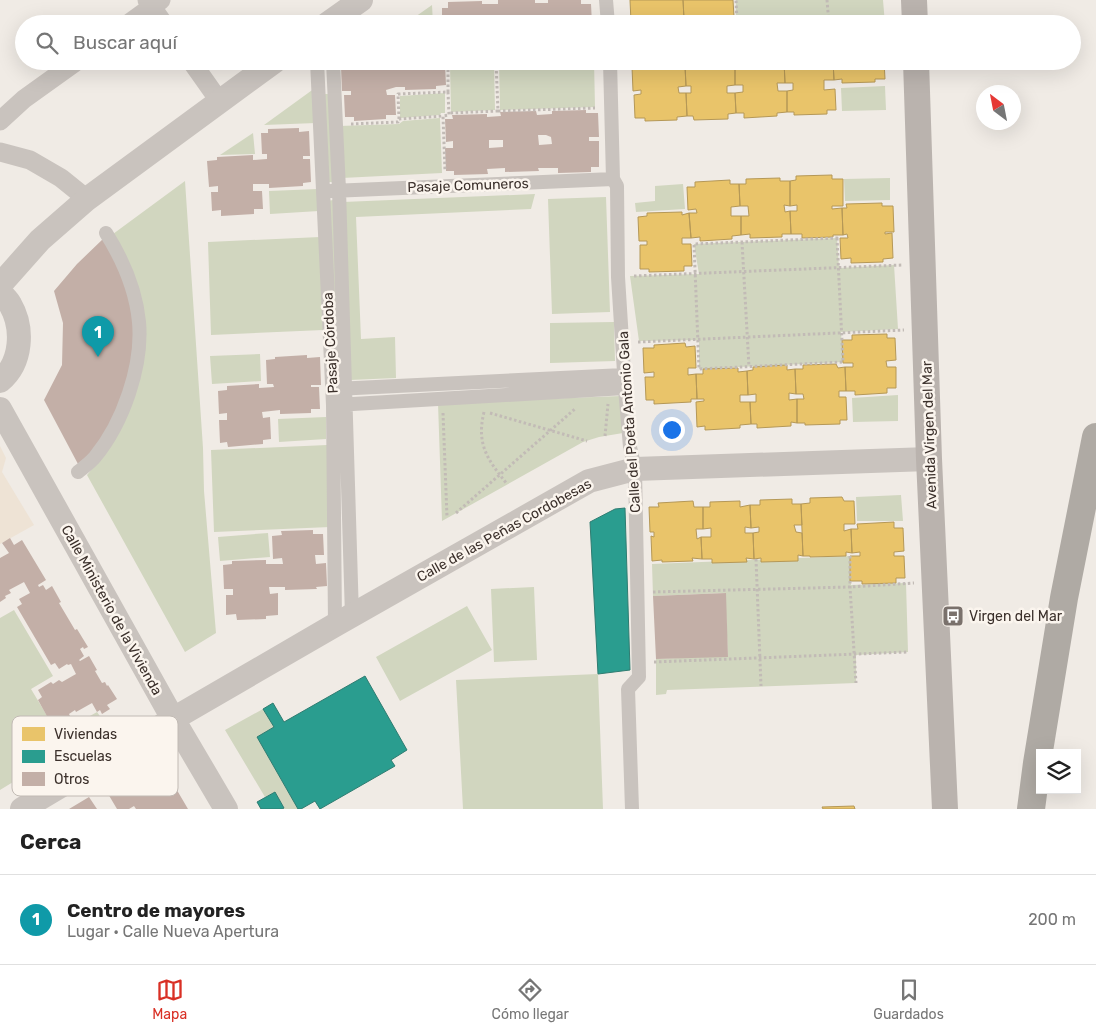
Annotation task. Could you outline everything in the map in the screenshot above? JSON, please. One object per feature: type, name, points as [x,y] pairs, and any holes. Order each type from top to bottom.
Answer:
[{"type":"highway","points":[[1031,809],[1064,598],[1096,437]]},
{"type":"main road","points":[[914,0],[915,15]]},
{"type":"main road","name":"Avenida Virgen del Mar","points":[[916,70],[945,809]]},
{"type":"street","points":[[341,15],[361,0]]},
{"type":"street","points":[[606,0],[607,15]]},
{"type":"street","points":[[138,15],[153,2],[160,15]]},
{"type":"street","points":[[0,121],[24,99],[64,70]]},
{"type":"street","points":[[197,70],[220,102]]},
{"type":"street","points":[[0,285],[40,240],[88,199],[263,70]]},
{"type":"street","name":"Pasaje Córdoba","points":[[317,70],[323,191],[339,405],[344,620]]},
{"type":"street","points":[[333,70],[339,190],[338,389],[624,381]]},
{"type":"street","name":"Calle del Poeta Antonio Gala","points":[[610,70],[613,179],[617,186],[618,277],[624,381],[630,447],[635,468],[639,677],[628,689],[632,809]]},
{"type":"street","points":[[0,152],[30,160],[61,178],[88,199]]},
{"type":"street","name":"Pasaje Comuneros","points":[[323,191],[613,179]]},
{"type":"street","points":[[78,472],[94,458],[118,421],[128,398],[138,346],[139,321],[129,279],[106,233]]},
{"type":"street","points":[[0,292],[10,304],[18,322],[20,341],[15,360],[5,378],[0,381]]},
{"type":"street","points":[[339,405],[624,381]]},
{"type":"street","name":"Calle Ministerio de la Vivienda","points":[[0,409],[171,716]]},
{"type":"street","name":"Calle de las Peñas Cordobesas","points":[[178,716],[589,481],[635,468],[930,459]]},
{"type":"street","name":"Calle Ministerio de la Vivienda","points":[[178,727],[226,809]]},
{"type":"street","name":"Calle de las Peñas Cordobesas","points":[[22,809],[44,796]]},
{"type":"path","points":[[736,0],[737,15]]},
{"type":"path","points":[[827,0],[828,15]]},
{"type":"path","points":[[448,70],[449,113]]},
{"type":"path","points":[[496,70],[498,111]]},
{"type":"path","points":[[399,119],[398,94],[448,92]]},
{"type":"path","points":[[336,125],[398,122],[399,119],[443,116],[449,115],[449,113],[611,107]]},
{"type":"path","points":[[443,116],[446,186]]},
{"type":"path","points":[[837,238],[838,268],[843,362],[699,369],[694,244],[837,238]]},
{"type":"path","points":[[742,242],[748,367]]},
{"type":"path","points":[[618,277],[924,265]]},
{"type":"path","points":[[622,343],[925,329]]},
{"type":"path","points":[[605,436],[609,397]]},
{"type":"path","points":[[456,513],[580,404]]},
{"type":"path","points":[[485,407],[482,427],[484,451],[507,484]]},
{"type":"path","points":[[476,410],[586,441]]},
{"type":"path","points":[[443,412],[448,518]]},
{"type":"path","points":[[850,556],[856,682]]},
{"type":"path","points":[[756,560],[761,686]]},
{"type":"path","points":[[637,593],[850,587],[935,582]]},
{"type":"path","points":[[639,663],[908,652]]},
{"type":"green space","points":[[736,0],[883,0],[884,15],[736,15]]},
{"type":"green space","points":[[432,5],[433,15],[418,15]]},
{"type":"green space","points":[[450,70],[494,70],[495,110],[451,112]]},
{"type":"green space","points":[[499,70],[594,70],[595,107],[500,110]]},
{"type":"green space","points":[[885,86],[886,110],[842,111],[841,88]]},
{"type":"green space","points":[[315,88],[316,123],[264,125]]},
{"type":"green space","points":[[445,93],[445,113],[400,118],[400,96]]},
{"type":"green space","points":[[323,94],[329,94],[334,182],[328,182]]},
{"type":"green space","points":[[440,118],[442,173],[342,178],[339,126],[399,124],[403,121]]},
{"type":"green space","points":[[253,133],[255,154],[220,155]]},
{"type":"green space","points":[[890,178],[890,200],[845,201],[844,179]]},
{"type":"green space","points":[[185,181],[203,448],[204,491],[216,633],[185,652],[87,475],[100,459],[113,234]]},
{"type":"green space","points":[[683,184],[685,209],[636,212],[635,203],[655,201],[655,186]]},
{"type":"green space","points":[[318,189],[319,211],[270,214],[269,191]]},
{"type":"green space","points":[[535,194],[531,209],[356,217],[361,339],[395,337],[396,378],[350,380],[343,202]]},
{"type":"green space","points":[[606,197],[610,312],[552,314],[548,199]]},
{"type":"green space","points":[[333,200],[339,381],[328,201]]},
{"type":"green space","points":[[320,237],[323,330],[211,335],[208,242]]},
{"type":"green space","points":[[837,238],[839,268],[894,265],[898,329],[841,332],[843,362],[699,369],[699,340],[639,341],[630,276],[699,274],[694,244]]},
{"type":"green space","points":[[614,322],[615,361],[550,363],[550,323]]},
{"type":"green space","points":[[260,354],[261,381],[212,384],[210,356]]},
{"type":"green space","points":[[898,395],[898,421],[853,422],[852,398]]},
{"type":"green space","points":[[621,396],[623,433],[583,442],[442,521],[438,403]]},
{"type":"green space","points":[[326,417],[326,439],[279,442],[278,419]]},
{"type":"green space","points":[[327,445],[330,527],[214,532],[211,450]]},
{"type":"green space","points":[[901,495],[903,521],[857,521],[856,497]]},
{"type":"green space","points":[[268,533],[270,557],[220,561],[218,537]]},
{"type":"green space","points":[[850,556],[851,585],[906,583],[908,652],[856,655],[856,683],[667,690],[666,694],[656,695],[656,659],[728,656],[725,593],[653,596],[652,564]]},
{"type":"green space","points":[[534,587],[537,660],[494,662],[491,589]]},
{"type":"green space","points":[[467,606],[492,650],[400,701],[376,657]]},
{"type":"green space","points":[[14,610],[53,676],[31,689],[47,716],[12,716],[12,783],[0,790],[0,618]]},
{"type":"green space","points":[[598,674],[603,809],[463,809],[456,680]]},
{"type":"green space","points":[[263,709],[274,727],[257,737],[298,809],[282,809],[284,808],[275,792],[265,797],[225,730]]},
{"type":"green space","points":[[97,712],[100,716],[90,716]]},
{"type":"shaded area","points":[[0,446],[6,458],[2,472],[34,525],[0,544]]},
{"type":"building: Viviendas","points":[[630,0],[683,0],[684,15],[631,15]]},
{"type":"building: Viviendas","points":[[683,0],[733,0],[734,15],[684,15]]},
{"type":"building: Viviendas","points":[[632,70],[685,70],[686,86],[678,87],[679,93],[686,93],[687,116],[677,117],[677,120],[645,121],[645,118],[635,118],[634,95],[641,94],[641,90],[633,91]]},
{"type":"building: Viviendas","points":[[685,70],[735,70],[735,85],[727,86],[727,93],[735,93],[736,113],[728,114],[728,119],[694,120],[693,116],[687,116],[686,93],[691,93],[691,86],[686,86]]},
{"type":"building: Viviendas","points":[[735,70],[784,70],[785,83],[777,83],[778,91],[787,91],[787,112],[777,113],[777,116],[744,118],[744,113],[736,113],[735,93],[743,92],[743,85],[735,85]]},
{"type":"building: Viviendas","points":[[784,70],[833,70],[834,80],[824,80],[824,90],[835,89],[836,110],[827,110],[827,114],[794,115],[794,112],[787,112],[787,91],[793,90],[793,83],[785,83]]},
{"type":"building: Viviendas","points":[[833,70],[884,70],[885,79],[875,79],[875,82],[842,83],[842,79],[834,80]]},
{"type":"building: Viviendas","points":[[832,175],[832,179],[843,179],[843,206],[832,206],[832,209],[842,208],[843,235],[802,238],[802,234],[791,234],[790,211],[797,211],[797,205],[790,206],[790,181],[796,180],[796,176]]},
{"type":"building: Viviendas","points":[[780,178],[780,181],[790,181],[790,206],[784,205],[785,212],[790,211],[791,234],[782,234],[782,237],[750,238],[750,234],[741,235],[741,216],[749,216],[748,206],[740,206],[739,184],[746,184],[746,179]]},
{"type":"building: Viviendas","points":[[730,180],[730,184],[739,184],[740,206],[731,207],[731,216],[741,216],[741,235],[732,236],[732,239],[700,241],[700,237],[691,238],[689,213],[697,213],[696,209],[688,210],[687,187],[695,187],[695,182]]},
{"type":"building: Viviendas","points":[[882,203],[882,206],[893,206],[894,232],[885,232],[885,234],[892,233],[893,258],[883,259],[883,262],[851,263],[851,258],[841,259],[840,238],[848,238],[847,234],[843,235],[842,208],[847,208],[846,204]]},
{"type":"building: Viviendas","points":[[682,212],[682,215],[689,213],[691,238],[682,238],[682,244],[691,244],[692,266],[684,266],[684,271],[649,272],[649,269],[640,269],[640,245],[647,245],[647,241],[639,241],[638,217],[647,216],[647,213]]},
{"type":"building: Viviendas","points":[[887,334],[887,338],[895,338],[896,360],[886,361],[887,367],[896,367],[896,388],[887,388],[887,393],[855,395],[855,391],[846,391],[845,367],[853,367],[853,363],[843,363],[842,340],[852,340],[852,335]]},
{"type":"building: Viviendas","points":[[685,343],[686,347],[695,346],[696,368],[688,368],[688,375],[696,374],[697,399],[691,399],[691,402],[654,404],[654,400],[646,400],[645,377],[654,377],[654,372],[644,373],[643,348],[654,348],[654,345]]},
{"type":"building: Viviendas","points":[[836,364],[838,368],[845,367],[846,391],[839,391],[839,397],[846,397],[847,420],[840,420],[840,424],[805,425],[805,423],[797,423],[797,399],[804,399],[803,394],[796,394],[795,369],[803,369],[803,365]]},
{"type":"building: Viviendas","points":[[787,365],[787,370],[795,369],[796,394],[789,393],[789,400],[797,399],[797,423],[791,422],[791,426],[757,428],[757,424],[751,424],[750,402],[756,402],[756,394],[748,395],[747,371],[753,370],[753,367]]},
{"type":"building: Viviendas","points":[[738,368],[738,372],[747,371],[748,395],[740,395],[740,402],[750,402],[751,424],[740,425],[740,428],[705,430],[705,426],[697,427],[696,402],[704,401],[704,399],[697,399],[696,374],[703,374],[703,369]]},
{"type":"building: Viviendas","points":[[842,497],[844,501],[854,501],[855,524],[844,524],[844,531],[851,529],[852,553],[846,552],[846,556],[803,556],[801,504],[810,503],[810,498]]},
{"type":"building: Viviendas","points":[[792,499],[792,504],[801,504],[802,525],[794,525],[796,532],[802,533],[803,556],[798,555],[798,561],[761,562],[761,558],[754,559],[753,533],[759,532],[759,527],[751,528],[750,505],[760,505],[760,500]]},
{"type":"building: Viviendas","points":[[693,501],[694,507],[703,507],[703,529],[696,529],[697,539],[701,537],[702,559],[692,558],[693,561],[652,561],[651,536],[654,537],[654,532],[650,532],[649,507],[659,507],[658,503]]},
{"type":"building: Viviendas","points":[[740,501],[740,507],[750,505],[751,528],[745,527],[745,533],[753,533],[754,559],[746,558],[747,562],[712,563],[712,559],[702,559],[701,537],[711,537],[711,528],[703,529],[703,507],[710,507],[710,502]]},
{"type":"building: Viviendas","points":[[894,522],[894,528],[903,528],[904,551],[894,552],[894,556],[904,556],[905,578],[896,578],[896,583],[862,584],[862,581],[850,581],[850,556],[860,556],[860,552],[852,553],[851,529],[858,529],[857,524]]},
{"type":"building: Viviendas","points":[[854,806],[855,809],[823,809],[822,807]]},
{"type":"building: Escuelas","points":[[625,508],[630,670],[598,674],[590,522],[615,509]]},
{"type":"building: Escuelas","points":[[365,676],[407,750],[391,760],[395,766],[320,809],[315,801],[298,809],[257,737],[274,727],[263,709],[273,703],[284,722]]},
{"type":"building: Escuelas","points":[[275,792],[284,808],[261,809],[257,802]]},
{"type":"building: Otros","points":[[498,0],[535,0],[535,3],[548,3],[548,0],[581,0],[581,4],[591,4],[592,15],[442,15],[442,8],[448,8],[448,2],[482,1],[482,4],[498,4]]},
{"type":"building: Otros","points":[[341,70],[445,70],[446,85],[436,86],[436,89],[405,90],[405,87],[396,87],[386,90],[387,95],[395,95],[396,115],[386,115],[386,119],[354,121],[354,117],[345,117],[344,95],[351,95],[351,91],[342,91]]},
{"type":"building: Otros","points":[[586,110],[586,113],[598,113],[599,137],[589,137],[589,141],[599,141],[599,167],[591,167],[591,172],[558,173],[558,168],[538,168],[539,171],[505,172],[505,168],[487,169],[488,174],[454,175],[454,171],[446,171],[445,148],[453,148],[453,141],[446,142],[445,119],[453,119],[452,115],[487,114],[487,117],[501,116],[500,112],[536,111],[537,115],[552,114],[552,111]],"holes":[[[538,135],[551,137],[552,144],[539,145]],[[489,140],[503,140],[503,147],[489,148]]]},
{"type":"building: Otros","points":[[299,128],[299,132],[309,131],[310,156],[303,156],[303,159],[310,159],[311,182],[303,183],[303,186],[269,188],[269,184],[253,184],[253,191],[262,191],[263,209],[254,209],[254,214],[221,216],[221,210],[212,211],[211,192],[218,192],[218,186],[209,187],[207,161],[217,160],[217,157],[253,155],[253,160],[267,159],[267,154],[262,154],[261,133],[268,133],[268,129]]},
{"type":"building: Otros","points":[[104,238],[125,273],[135,310],[135,348],[128,388],[100,445],[78,464],[44,400],[62,365],[63,323],[54,291],[77,264]]},
{"type":"building: Otros","points":[[307,355],[307,358],[320,357],[321,385],[311,385],[311,387],[319,387],[320,409],[311,409],[311,413],[280,414],[280,410],[262,412],[263,418],[270,417],[271,439],[263,440],[263,444],[228,447],[227,442],[220,443],[219,420],[227,420],[227,413],[219,414],[218,391],[227,390],[227,386],[259,384],[259,388],[274,387],[273,384],[267,384],[266,360],[275,359],[275,357]]},
{"type":"building: Otros","points":[[313,530],[313,534],[323,534],[324,555],[315,555],[316,564],[326,563],[327,586],[316,587],[317,589],[285,590],[285,587],[269,587],[270,594],[278,593],[278,615],[266,616],[266,619],[237,620],[236,614],[226,615],[226,595],[233,595],[233,589],[224,589],[223,565],[232,564],[232,561],[266,560],[266,564],[283,564],[282,558],[273,559],[272,536],[282,535],[281,531]]},
{"type":"building: Otros","points":[[10,538],[14,545],[22,540],[46,580],[38,585],[39,587],[43,585],[46,590],[52,586],[61,602],[59,603],[88,647],[80,649],[84,656],[79,660],[89,656],[102,683],[105,682],[108,685],[117,699],[107,705],[110,709],[102,714],[100,710],[97,712],[92,703],[76,712],[75,710],[69,714],[70,716],[47,716],[38,700],[42,697],[38,690],[51,682],[53,684],[59,680],[62,682],[76,674],[71,664],[67,664],[59,669],[55,663],[51,665],[17,607],[22,604],[19,599],[30,593],[24,582],[9,590],[11,593],[0,602],[0,558],[9,553],[2,543]]},
{"type":"building: Otros","points":[[726,593],[728,657],[656,659],[653,596]]},
{"type":"building: Otros","points":[[178,792],[188,809],[136,809],[134,806],[129,809],[117,809],[109,796],[178,796]]},
{"type":"building: Otros","points":[[89,797],[97,809],[69,809]]},
{"type":"place","name":"Centro de mayores","points":[[98,357]]},
{"type":"place","name":"Virgen del Mar","points":[[953,616]]}]
